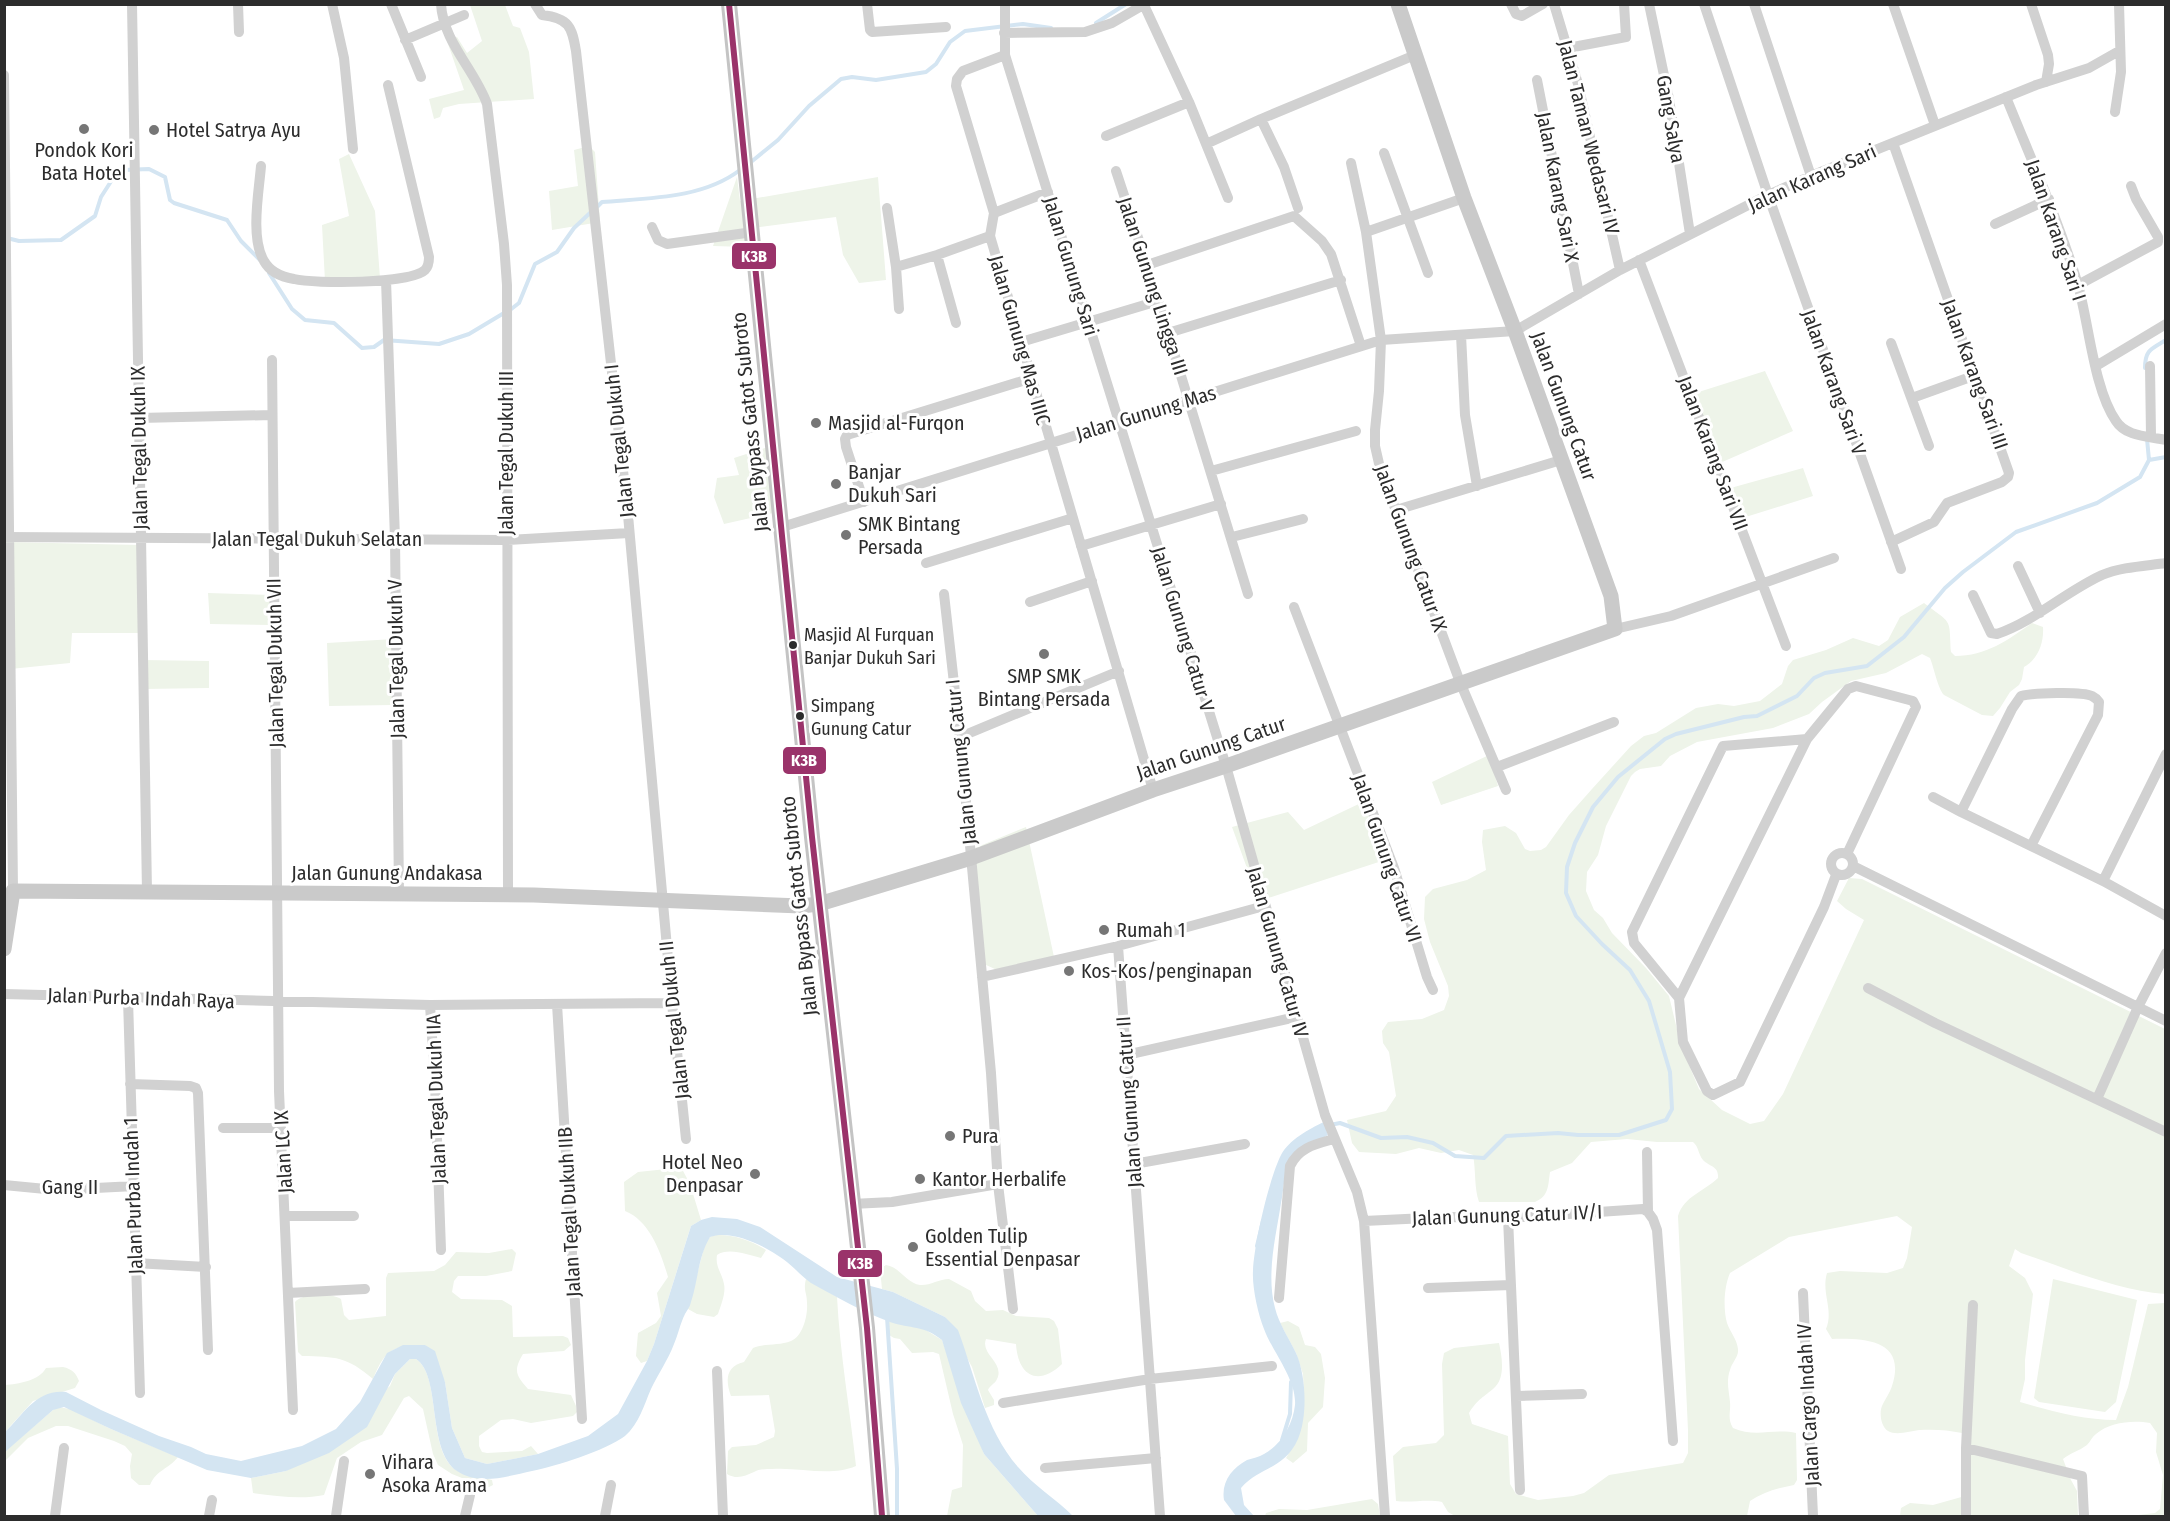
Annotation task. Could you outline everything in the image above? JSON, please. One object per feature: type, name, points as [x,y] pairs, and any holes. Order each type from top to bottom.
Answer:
[{"type":"main road","name":"Jalan Bypass Gatot Subroto","points":[[729,4],[819,904],[867,1328],[882,1516]]},
{"type":"street","name":"Jalan Tegal Dukuh IX","points":[[132,4],[147,892]]},
{"type":"street","points":[[237,4],[239,32]]},
{"type":"street","points":[[332,4],[344,58],[353,149]]},
{"type":"street","points":[[391,4],[422,77]]},
{"type":"street","name":"Jalan Tegal Dukuh III","points":[[441,4],[445,23],[463,62],[481,87],[487,104],[502,221],[507,285],[508,895]]},
{"type":"street","name":"Jalan Tegal Dukuh I","points":[[535,4],[542,15],[552,16],[568,25],[573,34],[629,532],[663,900]]},
{"type":"street","points":[[867,4],[872,32],[946,27]]},
{"type":"street","name":"Jalan Gunung Sari","points":[[1005,4],[1005,55],[1151,525]]},
{"type":"street","name":"Jalan Gunung Catur","points":[[1398,4],[1464,198],[1611,596],[1615,629]]},
{"type":"street","points":[[1511,4],[1516,14],[1522,16],[1543,4]]},
{"type":"street","name":"Jalan Taman Wedasari IV","points":[[1554,4],[1569,48],[1620,270]]},
{"type":"street","points":[[1569,48],[1626,37],[1624,4]]},
{"type":"street","name":"Gang Salya","points":[[1649,4],[1669,99],[1690,234]]},
{"type":"street","name":"Jalan Karang Sari V","points":[[1704,4],[1768,195],[1901,570]]},
{"type":"street","points":[[1754,4],[1811,176]]},
{"type":"street","points":[[1893,4],[1935,125]]},
{"type":"street","points":[[2031,4],[2048,55],[2046,82]]},
{"type":"street","points":[[2115,112],[2120,82],[2119,4]]},
{"type":"street","points":[[1004,33],[1085,32],[1112,23],[1145,5],[1189,102],[1228,198]]},
{"type":"street","points":[[405,40],[464,15]]},
{"type":"street","name":"Jalan Karang Sari","points":[[1515,331],[1620,270],[1768,195],[1935,125],[2089,68],[2120,51]]},
{"type":"street","points":[[896,267],[990,236],[994,213],[956,84],[963,71],[1005,55]]},
{"type":"street","points":[[1206,144],[1261,118],[1415,55]]},
{"type":"street","points":[[4,75],[9,801],[13,891],[4,949]]},
{"type":"street","name":"Jalan Karang Sari X","points":[[1537,80],[1579,294]]},
{"type":"street","points":[[261,165],[257,218],[258,242],[263,260],[274,273],[294,279],[323,282],[386,280],[425,270],[429,264],[429,257],[388,86]]},
{"type":"street","name":"Jalan Karang Sari I","points":[[2006,97],[2049,199],[2078,285],[2105,400],[2121,428],[2129,432],[2166,440]]},
{"type":"street","points":[[1106,136],[1189,102]]},
{"type":"street","points":[[1261,118],[1284,167],[1296,212],[1331,254],[1361,346]]},
{"type":"street","name":"Jalan Karang Sari III","points":[[1891,542],[1934,522],[1947,503],[2002,482],[2008,477],[2008,469],[1976,375],[1893,143]]},
{"type":"street","points":[[1384,153],[1428,273]]},
{"type":"street","name":"Jalan Gunung Catur IX","points":[[1351,163],[1366,232],[1381,340],[1375,446],[1380,468],[1460,682],[1506,790]]},
{"type":"street","name":"Jalan Gunung Lingga III","points":[[1116,171],[1248,594]]},
{"type":"street","points":[[2078,285],[2158,242],[2158,237],[2131,186]]},
{"type":"street","points":[[994,213],[1048,192]]},
{"type":"street","points":[[1366,232],[1464,198]]},
{"type":"street","points":[[1995,224],[2049,199]]},
{"type":"street","points":[[887,208],[896,267],[899,309]]},
{"type":"street","points":[[1147,265],[1296,212]]},
{"type":"street","points":[[652,227],[658,240],[667,244],[753,232]]},
{"type":"street","name":"Jalan Gunung Mas IIIC","points":[[990,236],[1154,790]]},
{"type":"street","points":[[938,255],[956,323]]},
{"type":"street","name":"Jalan Karang Sari VII","points":[[1639,260],[1786,646]]},
{"type":"street","name":"Jalan Tegal Dukuh V","points":[[386,280],[395,539],[399,894]]},
{"type":"street","points":[[1168,333],[1341,280]]},
{"type":"street","points":[[1021,342],[1158,301]]},
{"type":"street","points":[[2096,366],[2166,324]]},
{"type":"street","name":"Jalan Gunung Mas","points":[[782,527],[1381,340],[1515,331]]},
{"type":"street","points":[[1461,335],[1466,415],[1477,486]]},
{"type":"street","points":[[1891,344],[1929,446]]},
{"type":"street","name":"Jalan Tegal Dukuh VII","points":[[272,360],[277,893]]},
{"type":"street","points":[[2150,366],[2151,436]]},
{"type":"street","points":[[1912,398],[1976,375]]},
{"type":"street","points":[[864,501],[846,447],[847,435],[1032,378]]},
{"type":"street","points":[[139,418],[272,416]]},
{"type":"street","points":[[1211,471],[1356,431]]},
{"type":"street","points":[[1396,510],[1561,460]]},
{"type":"street","points":[[1081,546],[1221,504]]},
{"type":"street","points":[[926,563],[1073,519]]},
{"type":"street","points":[[1232,537],[1303,519]]},
{"type":"street","name":"Jalan Gunung Catur V","points":[[1151,525],[1226,766]]},
{"type":"street","name":"Jalan Tegal Dukuh Selatan","points":[[7,537],[506,540],[629,532]]},
{"type":"street","name":"Jalan Gunung Catur","points":[[819,904],[971,858],[1154,790],[1460,682],[1615,629],[1671,616],[1834,558]]},
{"type":"street","points":[[1973,595],[1991,633],[1997,634],[2040,613],[2087,583],[2108,573],[2166,563]]},
{"type":"street","points":[[2018,566],[2040,613]]},
{"type":"street","points":[[1030,602],[1092,581]]},
{"type":"street","name":"Jalan Gunung Catur I","points":[[944,594],[971,858]]},
{"type":"street","name":"Jalan Gunung Catur VI","points":[[1294,607],[1394,868],[1433,990]]},
{"type":"street","points":[[960,737],[1119,671]]},
{"type":"street","points":[[1836,874],[1824,907],[1740,1082],[1713,1095],[1707,1091],[1683,1042],[1679,998],[1808,739],[1848,689],[1853,686],[1915,702],[1915,709],[1847,854]]},
{"type":"street","points":[[1961,812],[2012,709],[2021,696],[2062,694],[2095,697],[2099,702],[2098,715],[2031,846]]},
{"type":"street","points":[[1497,767],[1614,722]]},
{"type":"street","points":[[1679,998],[1634,943],[1632,932],[1723,746],[1808,739]]},
{"type":"street","points":[[2103,881],[2166,754]]},
{"type":"street","name":"Jalan Gunung Catur IV","points":[[1226,766],[1325,1115],[1358,1192],[1364,1221],[1385,1516]]},
{"type":"street","points":[[1933,796],[2103,881],[2166,916]]},
{"type":"street","points":[[1836,874],[1830,865],[1831,859],[1841,853],[1847,854],[1853,867],[2166,1021]]},
{"type":"street","points":[[971,858],[998,1184],[1013,1309]]},
{"type":"street","points":[[1836,874],[1846,875],[1853,867]]},
{"type":"street","name":"Jalan Gunung Andakasa","points":[[13,891],[508,895],[801,906],[819,904]]},
{"type":"street","name":"Jalan LC IX","points":[[277,893],[281,1128],[293,1410]]},
{"type":"street","name":"Jalan Tegal Dukuh II","points":[[663,900],[686,1139]]},
{"type":"street","points":[[982,977],[1118,946],[1264,906]]},
{"type":"street","name":"Jalan Gunung Catur II","points":[[1118,946],[1160,1516]]},
{"type":"street","points":[[2097,1099],[2138,1007],[2166,953]]},
{"type":"street","points":[[1868,988],[1935,1023],[2166,1132]]},
{"type":"street","name":"Jalan Purba Indah Raya","points":[[4,994],[430,1005]]},
{"type":"street","name":"Jalan Purba Indah 1","points":[[128,999],[140,1393]]},
{"type":"street","name":"Jalan Tegal Dukuh IIA","points":[[441,1250],[430,1005],[672,1003]]},
{"type":"street","name":"Jalan Tegal Dukuh IIB","points":[[558,1004],[582,1419]]},
{"type":"street","points":[[1126,1055],[1296,1017]]},
{"type":"street","points":[[130,1084],[190,1086],[196,1088],[198,1093],[208,1350]]},
{"type":"street","points":[[223,1128],[281,1128]]},
{"type":"street","points":[[1279,1298],[1290,1166],[1300,1151],[1334,1137]]},
{"type":"street","points":[[1134,1164],[1245,1144]]},
{"type":"street","points":[[1647,1152],[1648,1212],[1653,1219],[1658,1241],[1673,1441]]},
{"type":"street","points":[[852,1204],[892,1202],[998,1184]]},
{"type":"street","name":"Gang II","points":[[4,1185],[56,1190],[135,1186]]},
{"type":"street","name":"Jalan Gunung Catur IV/I","points":[[1364,1221],[1447,1217],[1508,1218],[1643,1209],[1648,1212]]},
{"type":"street","points":[[286,1216],[354,1216]]},
{"type":"street","points":[[1508,1218],[1520,1490]]},
{"type":"street","points":[[135,1263],[206,1267]]},
{"type":"street","points":[[1428,1288],[1511,1286]]},
{"type":"street","points":[[288,1293],[365,1289]]},
{"type":"street","name":"Jalan Cargo Indah IV","points":[[1803,1293],[1813,1516]]},
{"type":"street","points":[[1966,1516],[1966,1448],[1973,1305]]},
{"type":"street","points":[[1003,1403],[1150,1378],[1272,1366]]},
{"type":"street","points":[[717,1371],[723,1516]]},
{"type":"street","points":[[1516,1396],[1582,1394]]},
{"type":"street","points":[[55,1516],[64,1448]]},
{"type":"street","points":[[1966,1448],[2082,1476],[2084,1516]]},
{"type":"street","points":[[1045,1468],[1156,1458]]},
{"type":"street","points":[[336,1516],[344,1461]]},
{"type":"street","points":[[604,1516],[611,1485]]},
{"type":"street","points":[[465,1516],[470,1495]]},
{"type":"street","points":[[209,1516],[212,1500]]},
{"type":"shaded area","points":[[470,5],[505,5],[513,26],[520,28],[529,52],[534,99],[459,104],[443,108],[440,117],[434,119],[429,99],[464,90],[447,41],[457,37],[467,53],[482,41]]},
{"type":"shaded area","points":[[589,146],[595,152],[600,222],[552,230],[549,191],[578,186],[574,150]]},
{"type":"shaded area","points":[[349,154],[375,211],[380,278],[325,281],[322,225],[349,216],[339,159]]},
{"type":"shaded area","points":[[737,177],[740,201],[878,177],[886,280],[859,283],[843,255],[836,217],[744,229],[746,247],[713,246]]},
{"type":"shaded area","points":[[1765,371],[1793,431],[1720,463],[1686,396]]},
{"type":"shaded area","points":[[771,446],[773,513],[724,524],[714,497],[717,478],[739,475],[734,458]]},
{"type":"shaded area","points":[[1803,468],[1813,496],[1736,520],[1727,489]]},
{"type":"shaded area","points":[[6,542],[140,545],[141,633],[72,633],[70,663],[10,669]]},
{"type":"shaded area","points":[[208,593],[273,595],[272,625],[210,624]]},
{"type":"shaded area","points":[[1924,603],[1948,623],[1951,652],[1955,656],[1987,650],[2032,623],[2043,627],[2041,645],[2036,655],[2024,667],[2019,685],[2010,692],[1993,716],[1982,715],[1944,695],[1930,658],[1922,654],[1886,673],[1851,681],[1809,714],[1773,728],[1697,742],[1670,756],[1661,766],[1640,769],[1631,776],[1606,826],[1598,855],[1587,872],[1586,891],[1594,910],[1603,918],[1612,933],[1669,996],[1681,1046],[1699,1089],[1722,1110],[1750,1124],[1764,1121],[1783,1094],[1864,920],[1837,901],[1849,878],[1862,879],[2165,1029],[2165,1294],[2110,1283],[2015,1249],[2009,1266],[2025,1278],[2033,1294],[2025,1379],[2020,1402],[2056,1412],[2116,1420],[2128,1387],[2148,1304],[2165,1303],[2165,1516],[2130,1516],[2155,1513],[2160,1509],[2163,1475],[2156,1452],[2157,1433],[2150,1423],[2136,1422],[2115,1424],[2102,1430],[2087,1445],[2063,1459],[2077,1491],[2078,1516],[1900,1516],[1901,1508],[1910,1503],[1933,1505],[1965,1496],[1962,1433],[1946,1430],[1920,1430],[1895,1433],[1886,1429],[1881,1420],[1881,1412],[1892,1386],[1895,1371],[1894,1359],[1880,1345],[1869,1341],[1832,1339],[1826,1329],[1829,1315],[1825,1288],[1827,1273],[1840,1271],[1887,1273],[1903,1268],[1912,1227],[1897,1216],[1789,1237],[1730,1273],[1725,1291],[1725,1311],[1738,1352],[1728,1378],[1731,1424],[1733,1428],[1741,1431],[1796,1433],[1797,1480],[1794,1485],[1760,1495],[1750,1501],[1747,1516],[1455,1516],[1448,1512],[1442,1502],[1396,1501],[1393,1456],[1403,1447],[1436,1443],[1444,1435],[1442,1364],[1444,1353],[1454,1348],[1499,1343],[1502,1368],[1500,1380],[1469,1413],[1472,1424],[1508,1436],[1510,1484],[1516,1494],[1538,1500],[1573,1496],[1584,1493],[1609,1475],[1683,1463],[1688,1453],[1688,1430],[1678,1216],[1685,1203],[1718,1178],[1716,1169],[1703,1160],[1693,1142],[1627,1139],[1591,1142],[1572,1163],[1550,1172],[1547,1190],[1540,1200],[1535,1202],[1479,1202],[1473,1155],[1459,1150],[1441,1153],[1419,1148],[1396,1154],[1359,1152],[1352,1143],[1347,1120],[1386,1111],[1396,1096],[1389,1052],[1383,1043],[1382,1031],[1388,1022],[1422,1019],[1444,1010],[1449,996],[1448,986],[1430,942],[1424,919],[1425,897],[1433,889],[1467,880],[1486,870],[1482,842],[1483,830],[1505,826],[1516,833],[1525,849],[1541,850],[1546,847],[1569,815],[1592,789],[1631,746],[1644,736],[1656,733],[1696,708],[1718,704],[1734,706],[1760,701],[1782,684],[1788,666],[1793,660],[1826,650],[1853,638],[1879,646],[1888,640],[1900,617]]},
{"type":"shaded area","points":[[394,639],[393,705],[329,706],[327,643]]},
{"type":"shaded area","points":[[142,660],[209,661],[209,688],[144,689]]},
{"type":"shaded area","points":[[1489,755],[1498,786],[1441,805],[1432,782]]},
{"type":"shaded area","points":[[1365,801],[1388,859],[1259,901],[1232,827],[1288,812],[1304,830]]},
{"type":"shaded area","points":[[1026,827],[1054,957],[997,970],[984,964],[970,850]]},
{"type":"shaded area","points":[[682,1169],[690,1184],[701,1220],[691,1226],[654,1344],[647,1361],[641,1363],[636,1356],[638,1333],[656,1323],[661,1316],[657,1293],[668,1277],[658,1248],[648,1230],[634,1216],[625,1211],[624,1182],[638,1172]]},
{"type":"shaded area","points":[[715,1235],[741,1238],[766,1250],[761,1258],[733,1252],[717,1255],[724,1291],[718,1314],[714,1317],[697,1314],[688,1309],[705,1244],[710,1237]]},
{"type":"shaded area","points":[[512,1249],[516,1253],[512,1271],[486,1276],[458,1276],[454,1281],[452,1292],[461,1299],[502,1300],[512,1306],[513,1337],[563,1336],[568,1338],[571,1345],[564,1351],[523,1354],[517,1373],[528,1389],[571,1395],[577,1412],[573,1416],[531,1423],[513,1419],[501,1420],[479,1436],[479,1446],[482,1452],[522,1451],[531,1446],[538,1454],[487,1464],[465,1458],[452,1428],[445,1382],[425,1345],[405,1346],[392,1351],[382,1361],[373,1379],[340,1359],[302,1356],[298,1352],[295,1302],[299,1299],[317,1295],[337,1297],[341,1299],[344,1315],[349,1320],[386,1316],[388,1273],[434,1271],[445,1265],[456,1252],[489,1253]]},
{"type":"shaded area","points":[[886,1265],[891,1266],[915,1284],[949,1279],[971,1291],[975,1301],[986,1311],[1003,1310],[1016,1316],[1049,1318],[1054,1321],[1058,1329],[1062,1364],[1045,1375],[1031,1375],[1021,1364],[1016,1344],[986,1339],[986,1349],[999,1373],[996,1381],[988,1390],[994,1400],[994,1405],[985,1408],[972,1367],[945,1317],[882,1289],[880,1269]]},
{"type":"shaded area","points":[[806,1279],[837,1297],[856,1466],[836,1471],[765,1469],[741,1477],[731,1476],[727,1474],[728,1451],[732,1447],[756,1445],[774,1437],[775,1431],[769,1395],[731,1396],[728,1374],[738,1364],[744,1362],[753,1348],[786,1343],[799,1335],[807,1313]]},
{"type":"shaded area","points":[[2053,1279],[2137,1300],[2116,1402],[2105,1412],[2039,1402],[2034,1398]]},
{"type":"shaded area","points":[[889,1321],[924,1329],[942,1340],[984,1454],[1038,1516],[947,1516],[952,1490],[962,1487],[963,1445],[939,1354],[912,1353],[900,1339],[889,1335]]},
{"type":"shaded area","points":[[1288,1321],[1299,1327],[1305,1345],[1315,1347],[1321,1354],[1325,1378],[1323,1407],[1308,1423],[1307,1451],[1293,1463],[1286,1458],[1297,1440],[1304,1395],[1303,1374],[1296,1353],[1280,1323]]},
{"type":"shaded area","points":[[410,1359],[416,1359],[424,1368],[429,1381],[437,1430],[447,1460],[456,1470],[492,1480],[493,1485],[487,1488],[452,1474],[438,1465],[433,1454],[423,1409],[409,1396],[404,1398],[382,1435],[361,1442],[337,1458],[324,1495],[298,1497],[253,1493],[251,1478],[286,1471],[390,1386],[395,1374]]},
{"type":"shaded area","points":[[63,1367],[71,1370],[79,1381],[75,1388],[33,1401],[5,1432],[5,1385],[33,1379],[46,1368]]},
{"type":"shaded area","points":[[58,1407],[70,1409],[178,1457],[156,1476],[150,1485],[139,1485],[131,1478],[132,1454],[125,1446],[68,1426],[56,1426],[28,1438],[6,1460],[5,1477],[4,1452]]},
{"type":"shaded area","points":[[1372,1499],[1378,1504],[1380,1516],[1265,1516],[1266,1513],[1279,1509],[1307,1510]]},
{"type":"water","points":[[1324,1122],[1328,1135],[1305,1153],[1286,1176],[1271,1282],[1275,1308],[1296,1353],[1302,1372],[1304,1407],[1301,1430],[1286,1457],[1256,1475],[1241,1488],[1244,1505],[1254,1516],[1236,1516],[1224,1500],[1224,1487],[1229,1476],[1242,1463],[1262,1455],[1281,1440],[1289,1426],[1295,1405],[1292,1386],[1264,1329],[1254,1292],[1254,1259],[1263,1212],[1281,1155],[1289,1144]]},
{"type":"water","points":[[712,1217],[737,1219],[760,1227],[837,1277],[893,1292],[945,1317],[958,1330],[982,1402],[1007,1452],[1024,1474],[1073,1516],[1038,1516],[984,1454],[961,1403],[942,1340],[929,1332],[890,1322],[860,1309],[811,1283],[776,1254],[748,1240],[728,1235],[710,1237],[706,1245],[690,1305],[672,1350],[634,1426],[616,1442],[567,1462],[504,1477],[484,1479],[466,1476],[457,1471],[447,1461],[441,1447],[429,1381],[424,1368],[416,1359],[410,1359],[395,1374],[367,1427],[329,1453],[286,1471],[251,1478],[207,1470],[64,1407],[53,1410],[5,1452],[5,1432],[31,1404],[46,1394],[56,1392],[66,1392],[159,1436],[206,1454],[241,1461],[302,1446],[336,1429],[360,1402],[387,1353],[403,1345],[425,1345],[435,1351],[445,1382],[452,1428],[465,1458],[487,1464],[538,1454],[588,1436],[618,1414],[654,1344],[691,1226]]},
{"type":"waterway","points":[[1096,23],[1126,4]]},
{"type":"waterway","points":[[751,162],[778,140],[809,106],[841,79],[852,77],[876,80],[926,72],[936,64],[950,42],[965,31],[1023,24],[1051,28]]},
{"type":"waterway","points":[[7,238],[19,241],[61,240],[95,216],[101,197],[117,172],[149,169],[165,177],[170,200],[227,220],[241,241],[260,260]]},
{"type":"waterway","points":[[597,207],[602,202],[656,198],[692,192],[725,180],[740,170]]},
{"type":"waterway","points":[[510,310],[519,303],[535,264],[557,252],[574,228],[591,212]]},
{"type":"waterway","points":[[269,273],[292,309],[305,320],[334,323],[362,348],[374,347],[384,340],[439,344],[469,334],[504,313]]},
{"type":"waterway","points":[[2145,368],[2146,357],[2150,351],[2166,340]]},
{"type":"waterway","points":[[1330,1125],[1340,1123],[1381,1138],[1407,1137],[1433,1143],[1455,1156],[1484,1158],[1506,1136],[1558,1133],[1619,1135],[1666,1120],[1672,1109],[1670,1072],[1649,1001],[1630,970],[1576,916],[1566,893],[1567,867],[1575,843],[1593,807],[1618,777],[1665,739],[1676,734],[1744,717],[1757,716],[1797,696],[1814,678],[1825,673],[1867,666],[1904,637],[1945,588],[2016,532],[2097,503],[2140,477],[2149,460],[2147,439]]},
{"type":"waterway","points":[[2149,460],[2166,457]]},
{"type":"waterway","points":[[1257,1246],[1263,1221]]},
{"type":"waterway","points":[[887,1317],[897,1469],[897,1516]]},
{"type":"waterway","points":[[1282,1440],[1290,1414],[1291,1382]]},
{"type":"transit line","name":"K3B","points":[[729,4],[812,837],[867,1328],[882,1516]]},
{"type":"place","name":"Pondok Kori Bata Hotel","points":[[84,129]]},
{"type":"place","name":"Hotel Satrya Ayu","points":[[154,130]]},
{"type":"place","name":"Masjid al-Furqon","points":[[816,423]]},
{"type":"place","name":"Banjar Dukuh Sari","points":[[836,484]]},
{"type":"place","name":"SMK Bintang Persada","points":[[846,535]]},
{"type":"place","name":"Masjid Al Furquan Banjar Dukuh Sari","points":[[793,645]]},
{"type":"place","name":"SMP SMK Bintang Persada","points":[[1044,654]]},
{"type":"place","name":"Simpang Gunung Catur","points":[[800,716]]},
{"type":"place","name":"Rumah 1","points":[[1104,930]]},
{"type":"place","name":"Kos-Kos/penginapan","points":[[1069,971]]},
{"type":"place","name":"Pura","points":[[950,1136]]},
{"type":"place","name":"Hotel Neo Denpasar","points":[[755,1174]]},
{"type":"place","name":"Kantor Herbalife","points":[[920,1179]]},
{"type":"place","name":"Golden Tulip Essential Denpasar","points":[[913,1247]]},
{"type":"place","name":"Vihara Asoka Arama","points":[[370,1474]]}]
